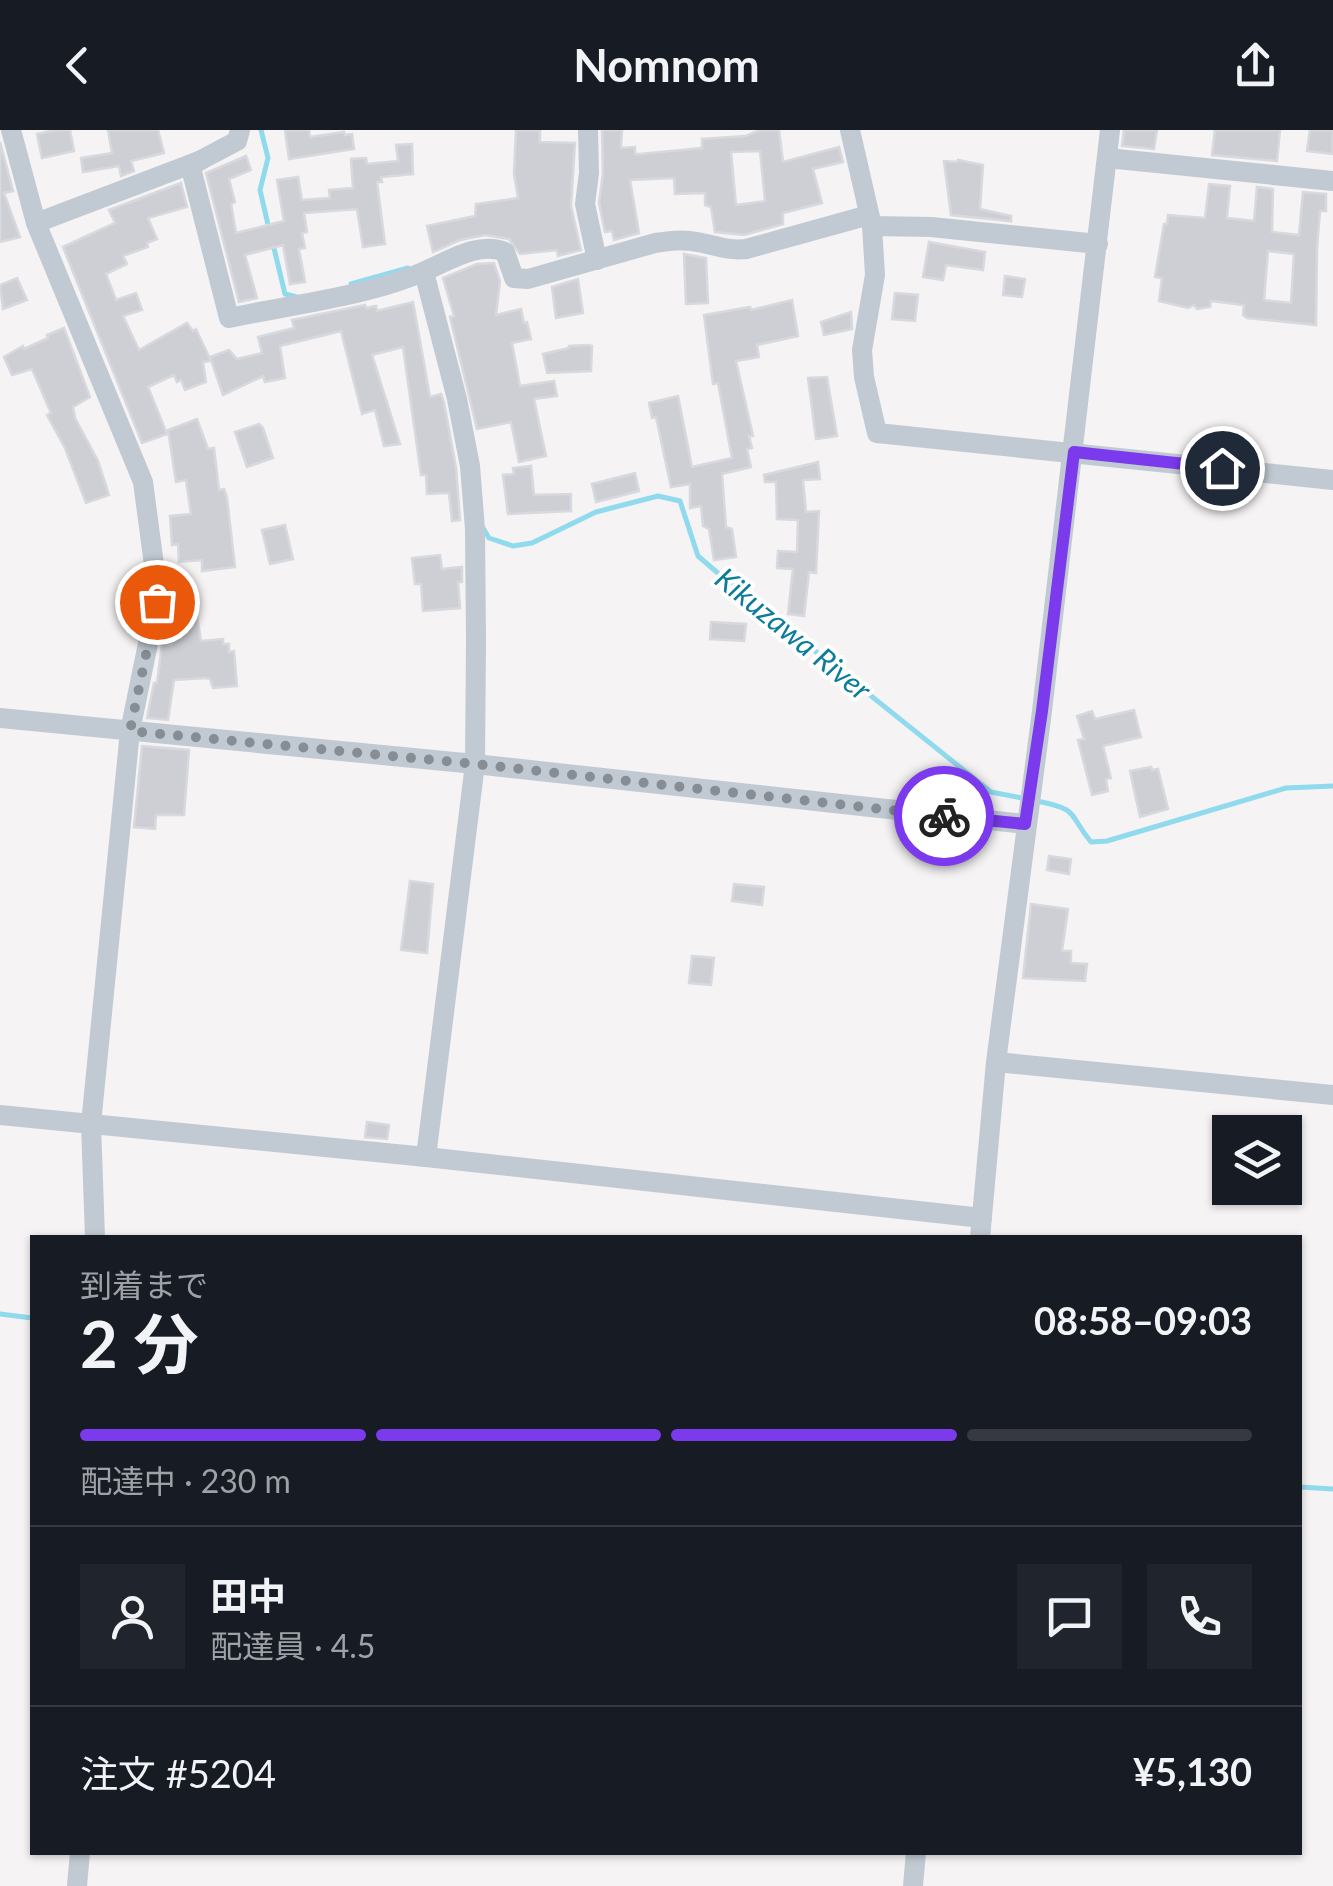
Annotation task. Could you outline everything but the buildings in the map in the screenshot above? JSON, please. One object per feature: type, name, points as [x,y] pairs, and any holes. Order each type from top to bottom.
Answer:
[{"type":"street","points":[[11,130],[36,223],[143,482],[158,594],[130,731],[91,1124],[95,1235]]},
{"type":"street","points":[[240,130],[237,141],[193,164],[192,172],[229,318],[329,298],[424,272],[448,258],[491,248],[505,252],[510,272],[519,279],[542,277],[677,240],[728,251],[746,250],[871,220],[1098,244]]},
{"type":"street","points":[[588,130],[585,204],[597,260]]},
{"type":"street","points":[[850,130],[871,220],[875,276],[862,350],[876,432],[1333,480]]},
{"type":"street","points":[[0,1115],[426,1157],[981,1228],[996,1062],[1074,452],[1110,130]]},
{"type":"street","points":[[1108,158],[1333,181]]},
{"type":"street","points":[[36,223],[199,161]]},
{"type":"street","points":[[424,272],[457,400],[470,466],[475,530],[475,764],[426,1157]]},
{"type":"street","points":[[0,718],[475,764],[1025,824]]},
{"type":"street","points":[[996,1062],[1333,1095]]},
{"type":"street","points":[[77,1886],[80,1855]]},
{"type":"street","points":[[913,1886],[916,1855]]},
{"type":"waterway","name":"Kikuzawa River","points":[[261,130],[268,158],[260,190],[269,229]]},
{"type":"waterway","name":"Kikuzawa River","points":[[273,244],[285,294],[297,297]]},
{"type":"waterway","name":"Kikuzawa River","points":[[351,284],[408,268]]},
{"type":"waterway","name":"Kikuzawa River","points":[[483,528],[489,538],[513,546],[532,543],[596,512],[658,496],[680,501],[698,556],[991,792],[1027,799]]},
{"type":"waterway","name":"Kikuzawa River","points":[[1037,801],[1067,810],[1091,842],[1107,841],[1286,788],[1333,786]]},
{"type":"waterway","points":[[0,1314],[30,1318]]},
{"type":"waterway","points":[[1302,1487],[1333,1489]]},
{"type":"way so far","points":[[157,602],[130,731],[475,764],[944,816]]},
{"type":"route","points":[[944,816],[1025,824],[1074,452],[1222,468]]}]
